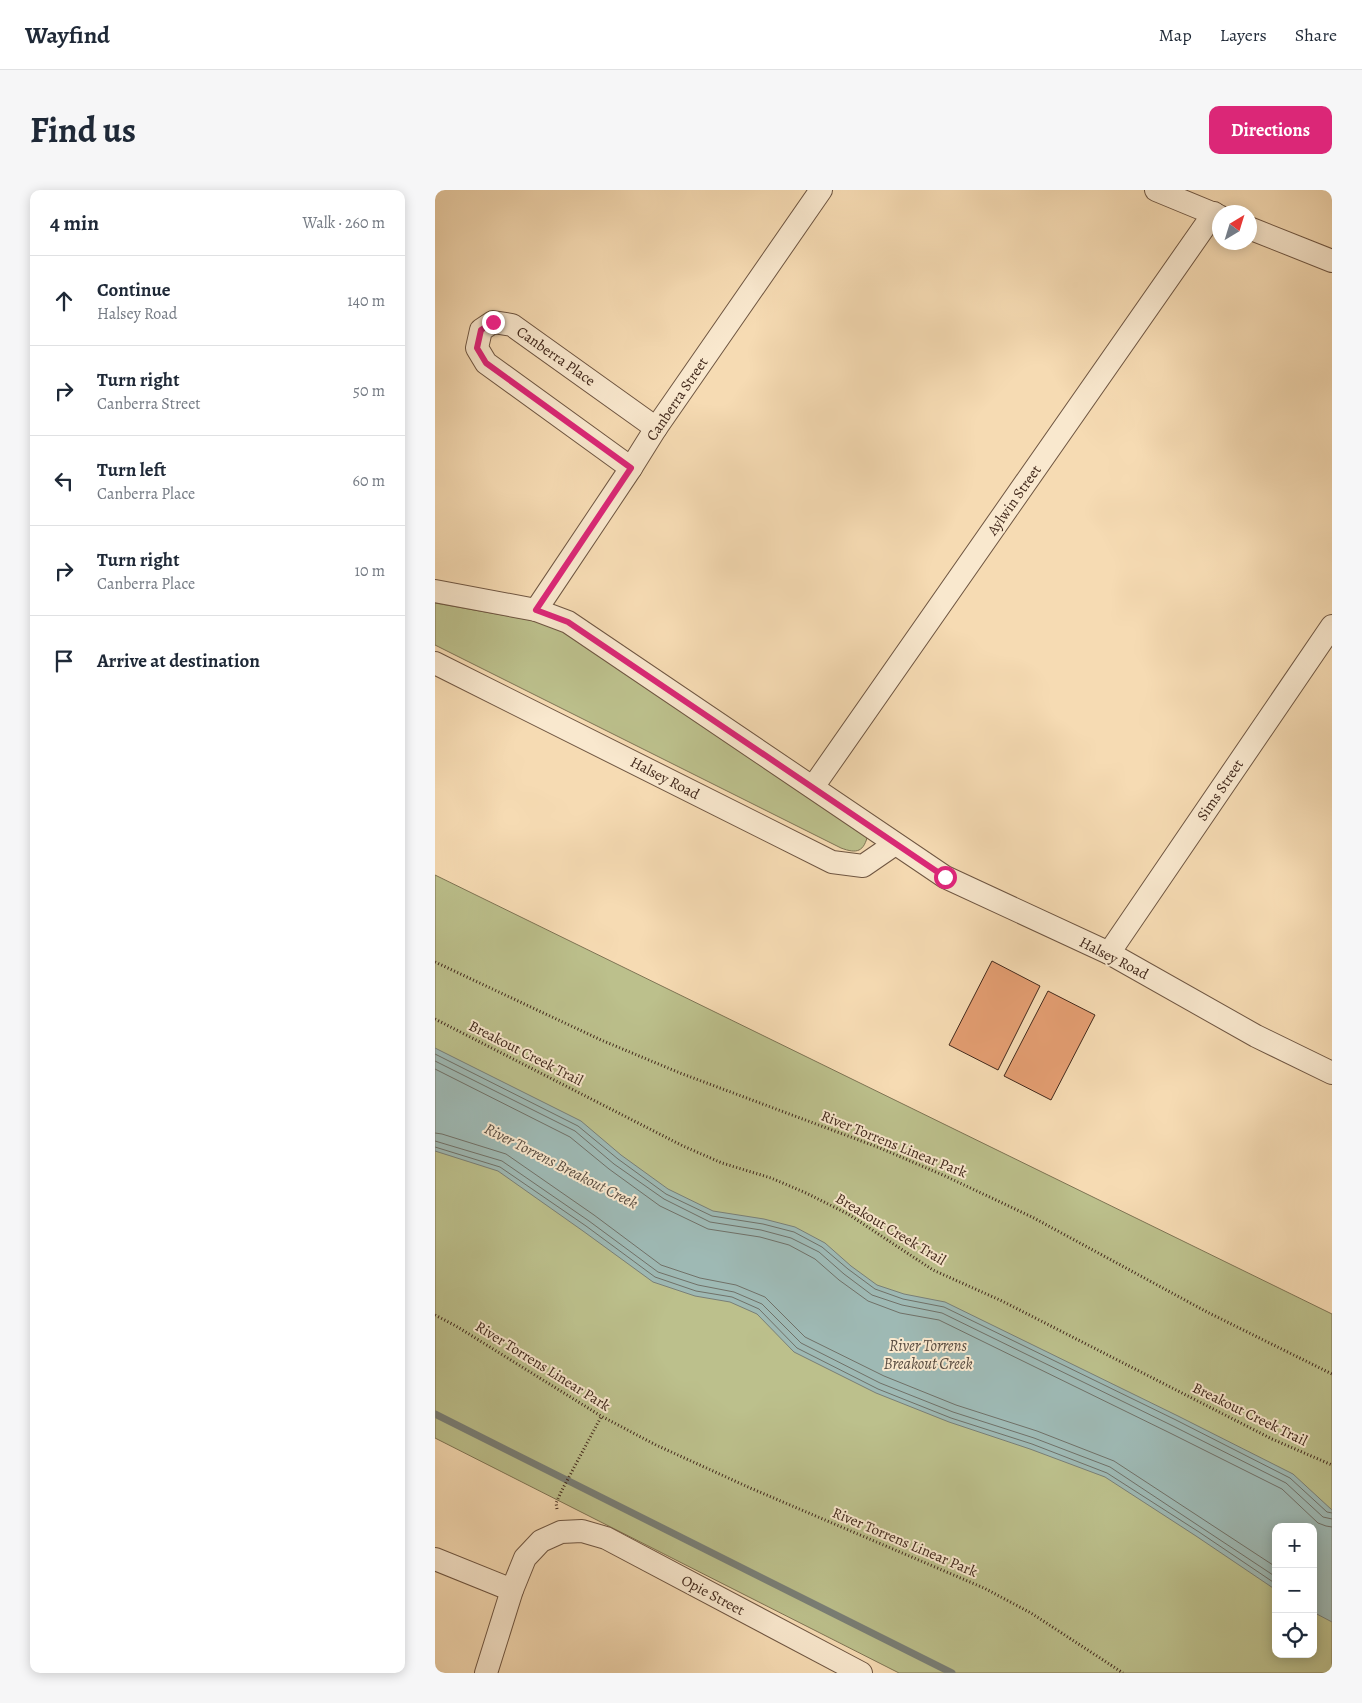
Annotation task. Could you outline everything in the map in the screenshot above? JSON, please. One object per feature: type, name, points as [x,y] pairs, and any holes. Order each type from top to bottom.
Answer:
[{"type":"street","points":[[1156,190],[1212,213]]},
{"type":"street","name":"Canberra Street","points":[[536,610],[656,428],[817,192]]},
{"type":"street","name":"Aylwin Street","points":[[813,787],[1212,222]]},
{"type":"street","points":[[1257,231],[1332,261]]},
{"type":"street","name":"Canberra Place","points":[[631,468],[486,363],[477,348],[481,330],[493,322],[512,325],[656,428]]},
{"type":"street","name":"Halsey Road","points":[[435,591],[536,610],[568,622],[945,877],[1109,953],[1256,1036],[1332,1073]]},
{"type":"street","name":"Sims Street","points":[[1109,953],[1332,626]]},
{"type":"street","name":"Halsey Road","points":[[435,663],[832,862],[863,866],[895,844]]},
{"type":"street","name":"Opie Street","points":[[512,1590],[525,1558],[541,1541],[561,1532],[582,1531],[606,1538],[861,1673]]},
{"type":"street","points":[[435,1559],[512,1590],[486,1673]]},
{"type":"path","name":"River Torrens Linear Park","points":[[435,962],[601,1040],[680,1073],[880,1148],[945,1176],[1032,1217],[1207,1312],[1332,1374]]},
{"type":"path","name":"Breakout Creek Trail","points":[[435,1019],[683,1146],[722,1163],[771,1178],[806,1193],[848,1214],[933,1270],[1010,1305],[1272,1439],[1332,1465]]},
{"type":"path","name":"River Torrens Linear Park","points":[[435,1315],[456,1326],[601,1416],[656,1445],[748,1487],[984,1588],[1031,1613],[1123,1673]]},
{"type":"path","points":[[562,1490],[601,1416]]},
{"type":"green space","points":[[435,603],[541,622],[563,629],[868,834],[864,845],[856,851],[841,848],[435,645]]},
{"type":"green space","points":[[435,875],[1332,1314],[1332,1673],[899,1673],[435,1438]]},
{"type":"water","name":"River Torrens Breakout Creek","points":[[435,1048],[581,1121],[621,1155],[668,1189],[713,1211],[764,1219],[795,1227],[825,1243],[851,1266],[877,1285],[904,1294],[945,1302],[1293,1474],[1332,1510],[1332,1622],[1317,1614],[1317,1523],[1272,1523],[1272,1587],[1105,1477],[949,1422],[876,1393],[794,1352],[757,1314],[730,1302],[695,1296],[653,1282],[498,1171],[435,1151]]},
{"type":"building","points":[[992,961],[1040,986],[998,1070],[949,1045]]},
{"type":"building","points":[[1048,991],[1095,1015],[1051,1100],[1004,1076]]},
{"type":"waterway","points":[[435,1414],[952,1673]]},
{"type":"route","points":[[493,322],[481,330],[477,348],[486,363],[631,468],[536,610],[568,622],[945,877]]}]
